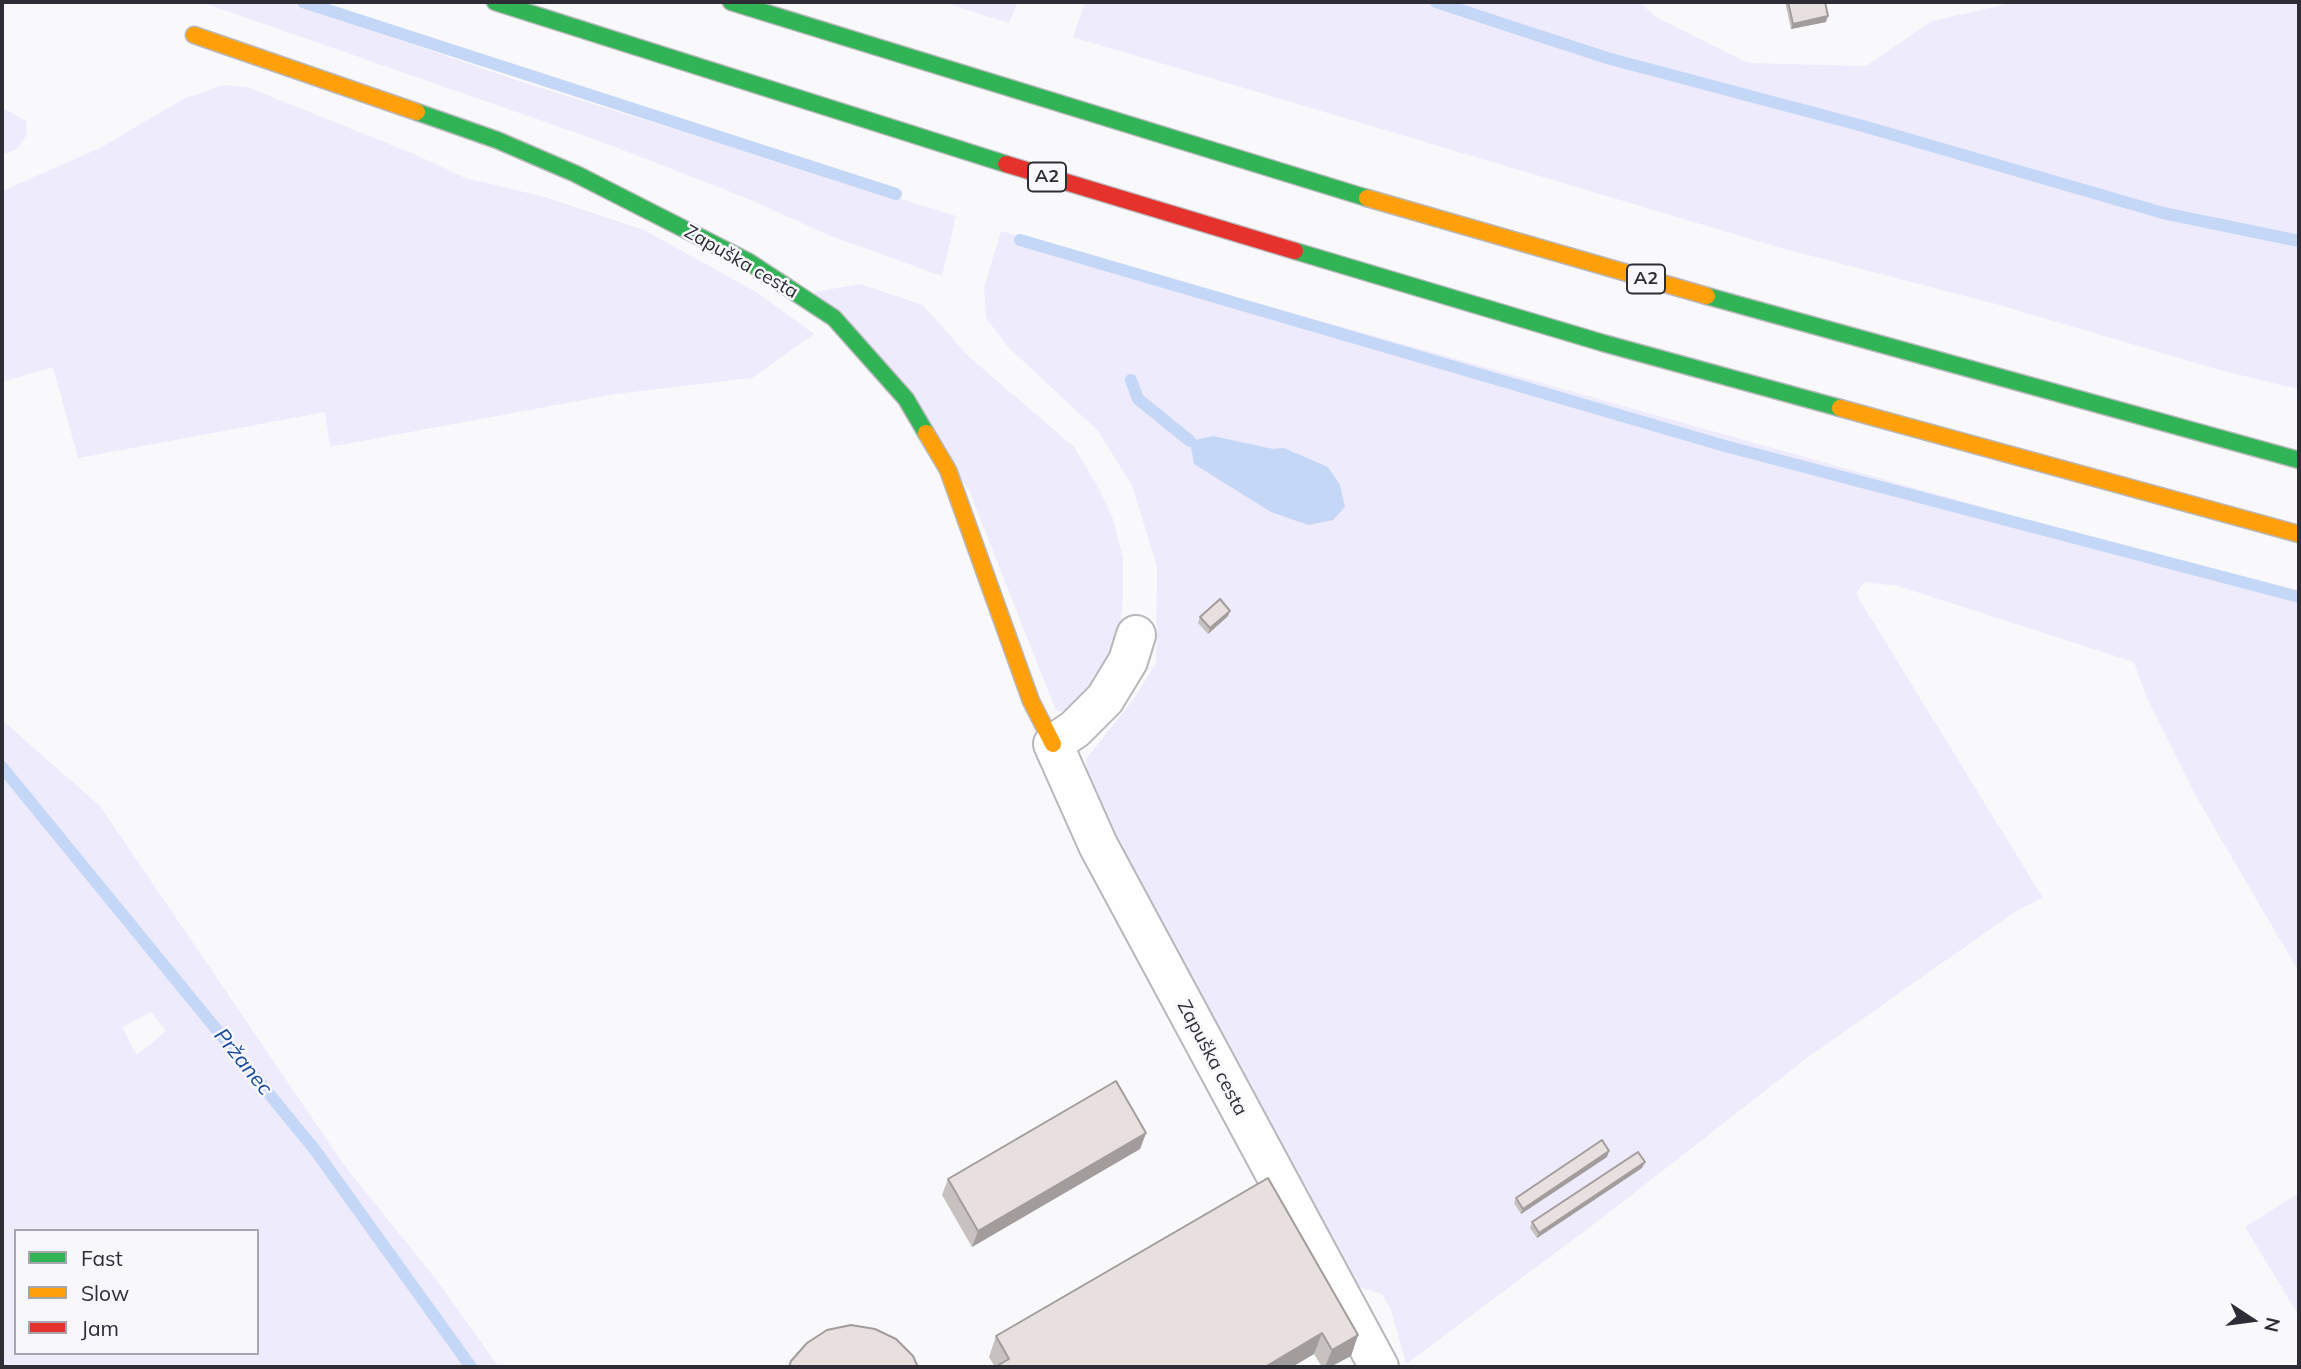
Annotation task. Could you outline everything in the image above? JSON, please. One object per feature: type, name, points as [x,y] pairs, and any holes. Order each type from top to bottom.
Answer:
[{"type":"main road","name":"A2","points":[[495,2],[939,144],[1590,339],[2299,534]]},
{"type":"main road","name":"A2","points":[[731,2],[1450,223],[1962,369],[2299,460]]},
{"type":"main road","name":"Zapuška cesta","points":[[194,35],[497,140],[542,159],[749,262],[834,318],[906,399],[948,470],[1031,701],[1054,744]]},
{"type":"street","points":[[1054,744],[1105,699],[1128,661],[1136,635]]},
{"type":"street","name":"Zapuška cesta","points":[[1054,744],[1098,845],[1379,1367]]},
{"type":"shaded area","points":[[201,2],[289,2],[522,82],[956,216],[942,276],[831,236],[744,197],[597,140]]},
{"type":"shaded area","points":[[942,2],[1018,2],[1009,23]]},
{"type":"shaded area","points":[[1085,2],[1639,2],[1656,17],[1748,63],[1866,66],[1932,21],[2017,2],[2299,2],[2299,389],[2223,371],[1996,304],[1781,248],[1073,37]]},
{"type":"shaded area","points":[[224,85],[247,87],[416,155],[465,178],[545,197],[644,230],[758,293],[814,334],[752,378],[615,394],[330,447],[325,412],[78,458],[53,367],[2,382],[2,191],[100,148],[183,99]]},
{"type":"shaded area","points":[[2,108],[26,121],[27,134],[18,148],[2,155]]},
{"type":"shaded area","points":[[1001,231],[2299,596],[2299,972],[2197,798],[2147,698],[2134,662],[1898,586],[1864,582],[1856,594],[2043,898],[2016,911],[1807,1058],[1593,1225],[1406,1364],[1391,1310],[1382,1294],[1352,1285],[1168,952],[1088,779],[1086,759],[1133,700],[1156,663],[1157,567],[1132,485],[1097,430],[1008,347],[986,318],[984,287]]},
{"type":"shaded area","points":[[860,284],[923,305],[969,357],[1074,447],[1098,487],[1113,519],[1123,558],[1119,637],[1114,659],[1078,704],[1065,712],[1056,711],[969,490],[814,292]]},
{"type":"shaded area","points":[[2,720],[100,806],[344,1165],[435,1278],[499,1367],[2,1367]],"holes":[[[151,1012],[166,1031],[137,1055],[122,1027]]]},
{"type":"shaded area","points":[[2299,1193],[2299,1316],[2245,1227]]},
{"type":"water","points":[[1213,436],[1273,449],[1284,448],[1328,467],[1340,485],[1345,507],[1333,520],[1308,525],[1271,512],[1194,464],[1190,441]]},
{"type":"building","points":[[1788,2],[1825,2],[1828,16],[1793,24]]},
{"type":"building","points":[[1220,599],[1230,611],[1210,628],[1200,617]]},
{"type":"building","points":[[1116,1081],[1146,1133],[978,1231],[948,1179]]},
{"type":"building","points":[[1602,1140],[1609,1151],[1523,1209],[1516,1198]]},
{"type":"building","points":[[1638,1152],[1645,1162],[1539,1233],[1532,1222]]},
{"type":"building","points":[[1268,1178],[1358,1335],[1332,1350],[1322,1333],[1265,1367],[997,1366],[1009,1359],[996,1336]]},
{"type":"building","points":[[851,1325],[875,1329],[896,1339],[913,1356],[918,1367],[789,1367],[807,1343],[827,1330]]},
{"type":"waterway","points":[[303,2],[896,194]]},
{"type":"waterway","points":[[1436,2],[1607,58],[1863,126],[2163,213],[2299,241]]},
{"type":"waterway","points":[[1020,240],[1725,446],[2299,597]]},
{"type":"waterway","points":[[1131,380],[1138,399],[1190,441]]},
{"type":"waterway","name":"Pržanec","points":[[2,767],[315,1150],[471,1367]]},
{"type":"traffic: fast","points":[[495,2],[1006,164]]},
{"type":"traffic: fast","points":[[731,2],[1367,198]]},
{"type":"traffic: fast","points":[[417,112],[497,140],[576,174],[749,262],[834,318],[906,399],[926,433]]},
{"type":"traffic: fast","points":[[1295,251],[1603,343],[1840,408]]},
{"type":"traffic: fast","points":[[1707,296],[2299,460]]},
{"type":"traffic: slow","points":[[194,35],[417,112]]},
{"type":"traffic: slow","points":[[1367,198],[1707,296]]},
{"type":"traffic: slow","points":[[1840,408],[2299,534]]},
{"type":"traffic: slow","points":[[926,433],[948,470],[1031,701],[1053,744]]},
{"type":"traffic: jam","points":[[1006,164],[1295,251]]}]
